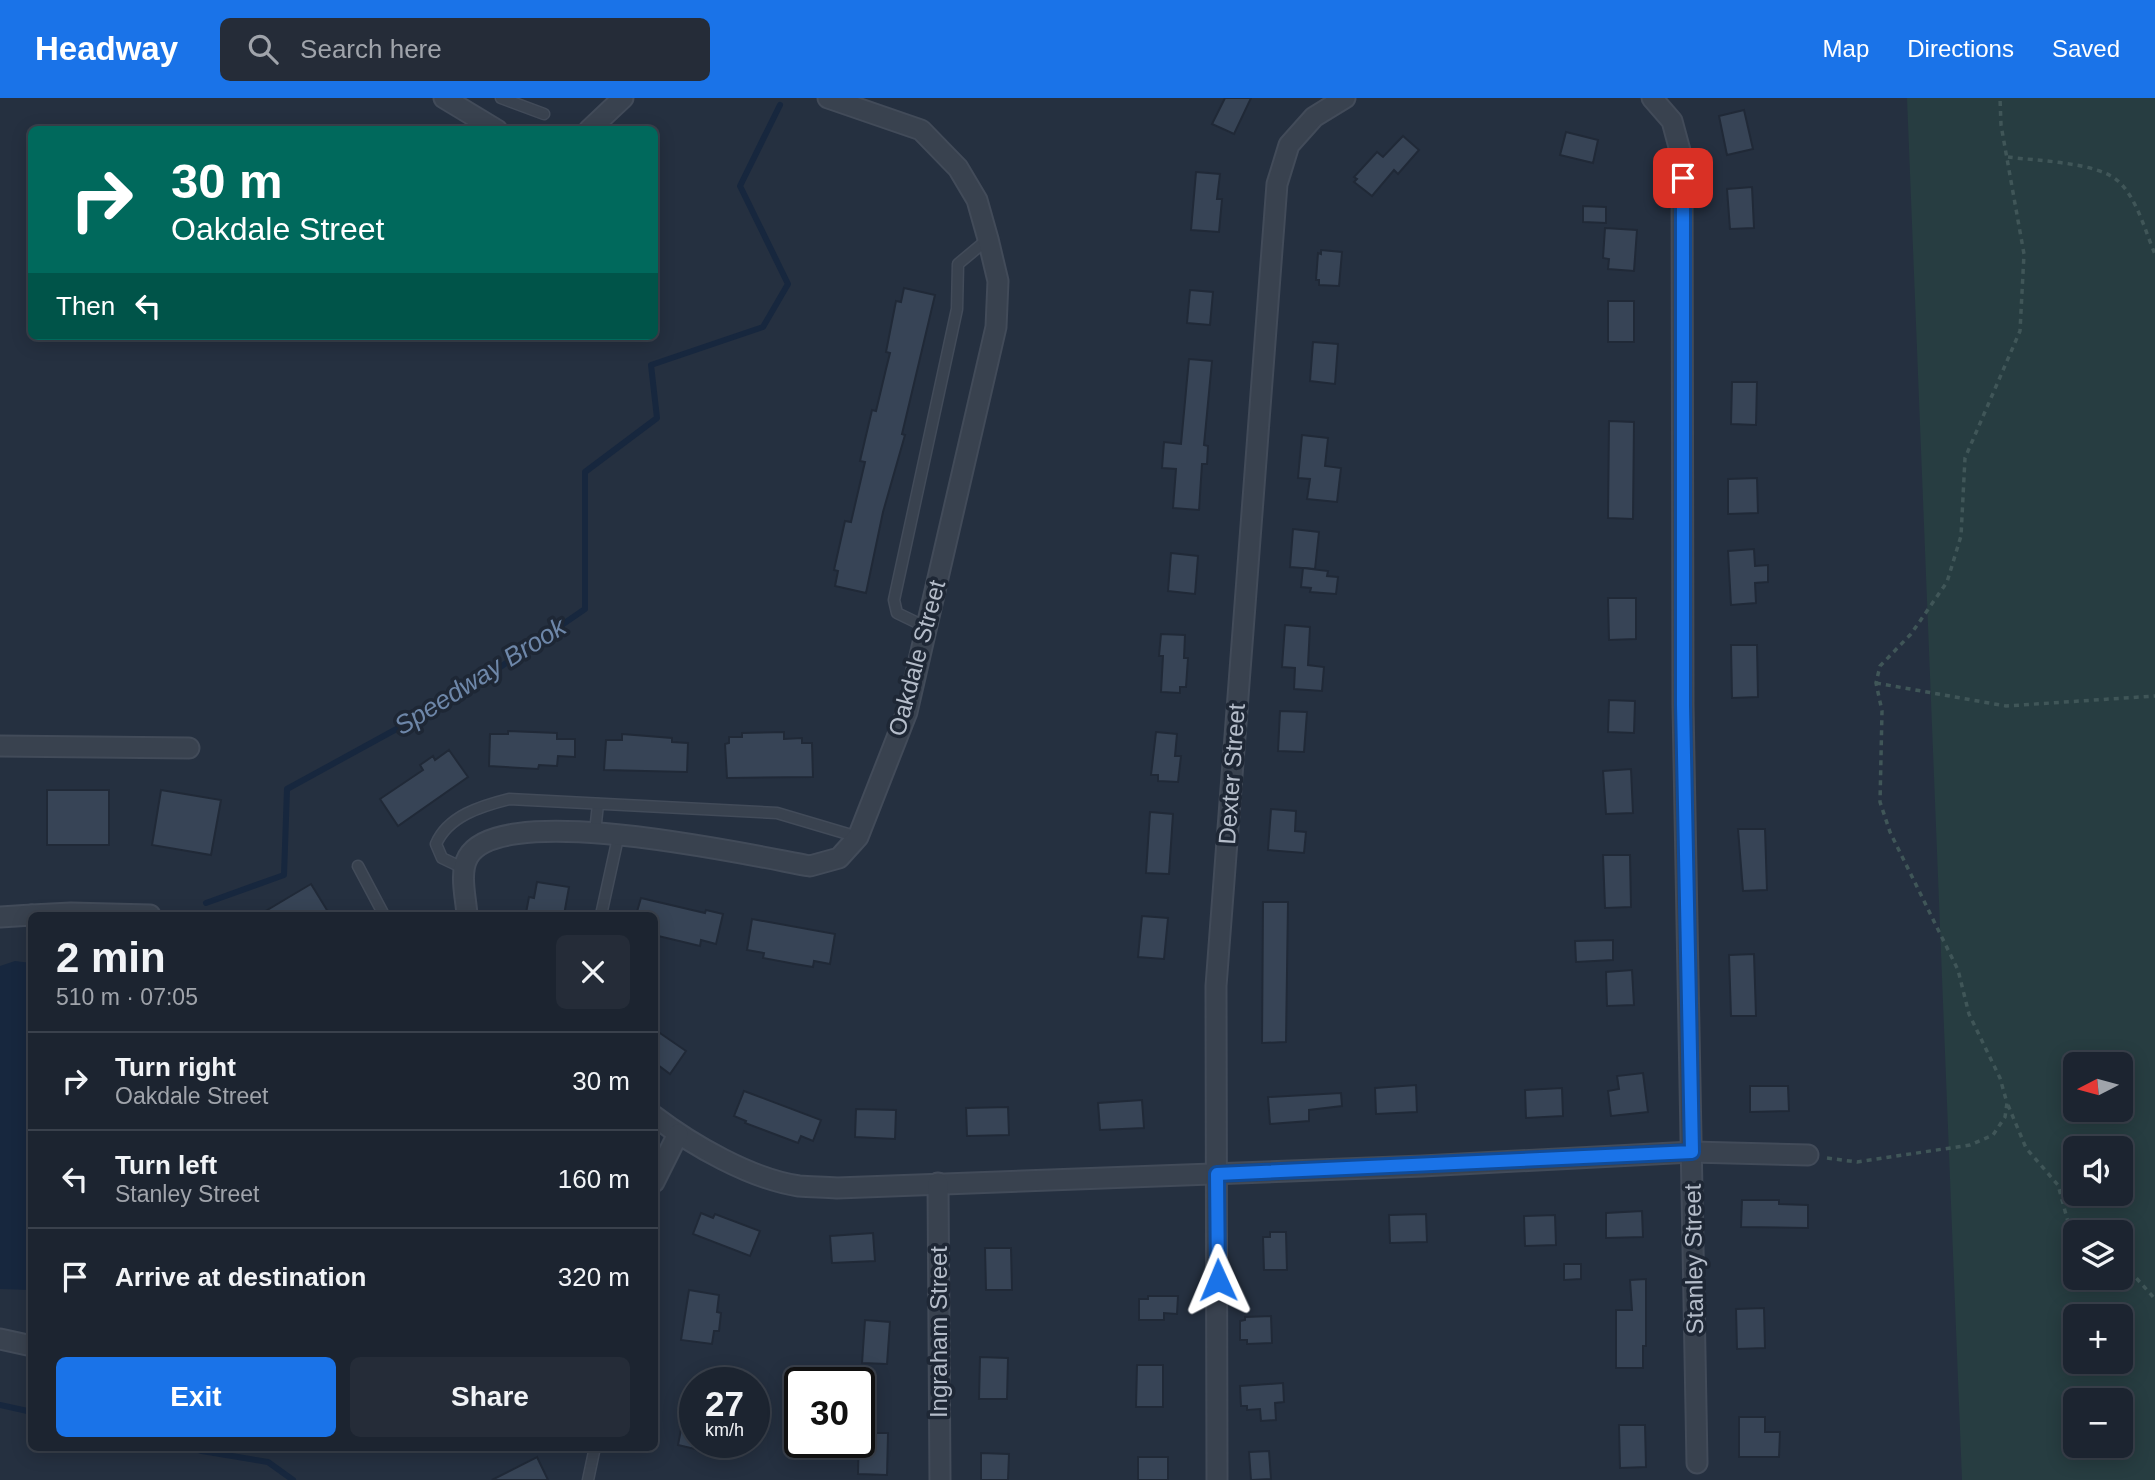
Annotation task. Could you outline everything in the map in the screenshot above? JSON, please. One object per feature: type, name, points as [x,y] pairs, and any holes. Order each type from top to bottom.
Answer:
[{"type":"street","points":[[443,98],[490,126]]},
{"type":"street","points":[[593,126],[623,98]]},
{"type":"street","name":"Oakdale Street","points":[[466,870],[468,857],[486,841],[518,834],[620,833],[810,866],[839,858],[858,837],[907,712],[996,327],[998,281],[977,200],[958,168],[921,130],[828,98]]},
{"type":"street","name":"Dexter Street","points":[[1217,1480],[1216,986],[1277,184],[1289,145],[1314,117],[1345,98]]},
{"type":"street","name":"Stanley Street","points":[[1652,98],[1672,121],[1682,158],[1683,705],[1697,1463]]},
{"type":"street","points":[[0,746],[189,748]]},
{"type":"street","points":[[466,870],[467,912]]},
{"type":"street","points":[[0,917],[28,915]]},
{"type":"street","points":[[658,1119],[678,1134],[754,1173],[798,1186],[837,1188],[1692,1152],[1808,1155]]},
{"type":"street","points":[[658,1174],[678,1134]]},
{"type":"street","name":"Ingraham Street","points":[[937,1183],[940,1480]]},
{"type":"street","points":[[0,1339],[28,1345]]},
{"type":"lane","points":[[501,98],[544,114]]},
{"type":"lane","points":[[928,628],[897,613],[894,600],[957,309],[958,264],[988,239]]},
{"type":"lane","points":[[466,870],[442,858],[436,844],[442,831],[478,807],[509,799],[777,813],[858,837]]},
{"type":"lane","points":[[595,832],[598,804]]},
{"type":"lane","points":[[602,912],[620,833]]},
{"type":"lane","points":[[358,866],[382,912]]},
{"type":"lane","points":[[588,1480],[594,1451]]},
{"type":"path","points":[[2000,98],[2001,125],[2024,254],[2020,331],[1965,458],[1961,536],[1947,582],[1911,634],[1881,666],[1876,683],[1882,712],[1880,802],[1890,832],[1958,970],[1969,1014],[2000,1078],[2007,1103],[2026,1148],[2058,1185],[2067,1220]]},
{"type":"path","points":[[2008,157],[2096,169],[2117,180],[2129,195],[2155,254]]},
{"type":"path","points":[[1876,683],[2006,706],[2155,696]]},
{"type":"path","points":[[1808,1155],[1857,1162],[1970,1144],[1993,1135],[2005,1117],[2007,1103]]},
{"type":"path","points":[[2133,1274],[2155,1299]]},
{"type":"green space","points":[[1907,98],[2155,98],[2155,1480],[1962,1480]]},
{"type":"water","points":[[15,961],[28,963],[28,1290],[0,1289],[0,966]]},
{"type":"building","points":[[1225,98],[1251,98],[1234,134],[1212,124]]},
{"type":"building","points":[[1744,110],[1753,149],[1727,155],[1719,116]]},
{"type":"building","points":[[1566,132],[1598,140],[1593,163],[1560,155]]},
{"type":"building","points":[[1403,136],[1419,150],[1398,174],[1394,170],[1372,196],[1354,182],[1357,179],[1354,177],[1377,152],[1383,157]]},
{"type":"building","points":[[1196,172],[1220,174],[1217,199],[1222,199],[1219,232],[1191,230]]},
{"type":"building","points":[[1752,187],[1754,228],[1730,229],[1727,189]]},
{"type":"building","points":[[1583,206],[1606,207],[1606,223],[1583,222]]},
{"type":"building","points":[[1605,228],[1637,230],[1634,271],[1608,269],[1609,259],[1603,258]]},
{"type":"building","points":[[1321,250],[1342,252],[1339,286],[1319,285],[1319,280],[1316,280],[1318,253],[1321,254]]},
{"type":"building","points":[[904,288],[935,295],[902,434],[905,435],[883,512],[866,593],[835,586],[838,571],[834,570],[845,521],[851,522],[865,462],[860,461],[890,353],[886,352],[896,301],[901,302]]},
{"type":"building","points":[[1190,290],[1213,292],[1210,325],[1187,323]]},
{"type":"building","points":[[1608,301],[1634,301],[1634,342],[1608,342]]},
{"type":"building","points":[[1313,342],[1338,344],[1335,384],[1310,381]]},
{"type":"building","points":[[1189,359],[1212,361],[1204,445],[1208,446],[1207,464],[1202,464],[1199,510],[1173,508],[1176,469],[1162,468],[1164,442],[1181,444]]},
{"type":"building","points":[[1732,382],[1757,382],[1756,425],[1731,424]]},
{"type":"building","points":[[1609,421],[1634,422],[1633,519],[1608,518]]},
{"type":"building","points":[[1302,435],[1328,438],[1325,466],[1341,468],[1337,502],[1307,499],[1310,479],[1298,478]]},
{"type":"building","points":[[1757,478],[1758,513],[1728,514],[1728,479]]},
{"type":"building","points":[[1293,529],[1319,532],[1315,569],[1290,567]]},
{"type":"building","points":[[1754,549],[1755,566],[1768,565],[1768,582],[1755,583],[1756,603],[1731,605],[1728,551]]},
{"type":"building","points":[[1171,553],[1198,556],[1195,594],[1168,591]]},
{"type":"building","points":[[1303,568],[1328,571],[1327,576],[1338,577],[1336,594],[1310,592],[1311,588],[1301,587]]},
{"type":"building","points":[[1608,598],[1636,598],[1636,639],[1609,640]]},
{"type":"building","points":[[1285,625],[1310,627],[1308,665],[1324,667],[1322,691],[1294,689],[1295,668],[1282,667]]},
{"type":"building","points":[[1161,634],[1185,635],[1184,658],[1188,658],[1186,687],[1180,687],[1180,693],[1161,692]]},
{"type":"building","points":[[1731,645],[1757,645],[1758,697],[1732,698]]},
{"type":"building","points":[[1609,700],[1635,701],[1634,733],[1608,732]]},
{"type":"building","points":[[1280,711],[1307,712],[1304,752],[1278,751]]},
{"type":"building","points":[[508,731],[557,733],[557,739],[575,739],[575,757],[558,756],[557,766],[539,765],[538,769],[489,766],[490,734],[508,734]]},
{"type":"building","points":[[784,732],[784,739],[802,738],[802,743],[812,743],[813,777],[727,778],[725,744],[729,743],[729,737],[742,737],[742,733]]},
{"type":"building","points":[[1156,732],[1177,734],[1175,756],[1181,756],[1178,782],[1158,781],[1158,775],[1151,775]]},
{"type":"building","points":[[622,734],[672,738],[672,742],[688,743],[687,772],[604,770],[606,740],[622,740]]},
{"type":"building","points":[[449,750],[468,777],[398,826],[380,799],[423,770],[420,765],[433,756],[435,760]]},
{"type":"building","points":[[1631,769],[1633,813],[1606,814],[1603,771]]},
{"type":"building","points":[[47,790],[109,790],[109,845],[47,845]]},
{"type":"building","points":[[161,790],[221,800],[211,855],[152,845]]},
{"type":"building","points":[[1271,809],[1296,811],[1295,831],[1306,832],[1304,853],[1268,850]]},
{"type":"building","points":[[1150,812],[1173,814],[1169,874],[1146,873]]},
{"type":"building","points":[[1738,829],[1765,829],[1767,890],[1743,891]]},
{"type":"building","points":[[1603,855],[1630,855],[1631,907],[1605,908]]},
{"type":"building","points":[[537,882],[569,887],[565,912],[526,912],[529,897],[534,898]]},
{"type":"building","points":[[311,884],[328,912],[264,912]]},
{"type":"building","points":[[641,898],[705,913],[706,910],[723,914],[716,944],[701,940],[700,946],[658,936],[658,912],[637,912]]},
{"type":"building","points":[[1263,902],[1288,902],[1286,1042],[1262,1043]]},
{"type":"building","points":[[1142,916],[1168,918],[1164,959],[1138,957]]},
{"type":"building","points":[[752,919],[835,934],[830,964],[814,961],[813,967],[795,964],[763,958],[764,953],[747,950]]},
{"type":"building","points":[[1613,940],[1613,960],[1576,962],[1575,941]]},
{"type":"building","points":[[1754,954],[1756,1016],[1731,1016],[1729,955]]},
{"type":"building","points":[[1632,970],[1634,1005],[1607,1006],[1606,972]]},
{"type":"building","points":[[658,1032],[686,1051],[670,1074],[658,1065]]},
{"type":"building","points":[[1643,1073],[1648,1112],[1611,1116],[1608,1091],[1619,1089],[1617,1076]]},
{"type":"building","points":[[1416,1085],[1417,1112],[1376,1114],[1375,1088]]},
{"type":"building","points":[[1750,1086],[1788,1086],[1789,1111],[1750,1112]]},
{"type":"building","points":[[1562,1088],[1563,1116],[1526,1118],[1525,1090]]},
{"type":"building","points":[[744,1091],[821,1120],[813,1141],[801,1136],[798,1143],[745,1123],[746,1121],[734,1116]]},
{"type":"building","points":[[1341,1093],[1342,1106],[1309,1110],[1309,1121],[1270,1124],[1268,1097]]},
{"type":"building","points":[[1142,1100],[1144,1128],[1100,1130],[1098,1103]]},
{"type":"building","points":[[1008,1107],[1009,1135],[967,1136],[966,1108]]},
{"type":"building","points":[[856,1109],[896,1110],[895,1139],[855,1137]]},
{"type":"building","points":[[1742,1200],[1779,1200],[1779,1204],[1808,1205],[1808,1228],[1741,1227]]},
{"type":"building","points":[[1642,1211],[1643,1237],[1606,1238],[1606,1213]]},
{"type":"building","points":[[701,1213],[713,1218],[715,1214],[760,1231],[750,1256],[693,1234]]},
{"type":"building","points":[[1426,1214],[1427,1242],[1390,1243],[1389,1215]]},
{"type":"building","points":[[1555,1215],[1556,1245],[1525,1246],[1524,1216]]},
{"type":"building","points":[[1270,1232],[1286,1232],[1287,1270],[1264,1270],[1263,1237],[1270,1237]]},
{"type":"building","points":[[873,1233],[875,1261],[832,1263],[830,1236]]},
{"type":"building","points":[[985,1248],[1011,1248],[1012,1290],[986,1290]]},
{"type":"building","points":[[1564,1264],[1581,1264],[1581,1279],[1564,1280]]},
{"type":"building","points":[[1646,1279],[1646,1346],[1643,1346],[1643,1368],[1616,1368],[1616,1310],[1632,1310],[1630,1280]]},
{"type":"building","points":[[689,1290],[719,1295],[719,1331],[714,1331],[712,1344],[681,1340]]},
{"type":"building","points":[[1148,1296],[1178,1296],[1177,1314],[1164,1313],[1164,1320],[1139,1320],[1139,1299],[1148,1299]]},
{"type":"building","points":[[1764,1308],[1765,1348],[1737,1349],[1736,1309]]},
{"type":"building","points":[[1271,1316],[1272,1343],[1247,1344],[1247,1340],[1240,1340],[1240,1321],[1245,1320],[1245,1317]]},
{"type":"building","points":[[865,1320],[890,1322],[887,1364],[862,1363]]},
{"type":"building","points":[[980,1357],[1008,1358],[1007,1399],[979,1399]]},
{"type":"building","points":[[1137,1365],[1163,1365],[1163,1407],[1136,1407]]},
{"type":"building","points":[[1283,1383],[1284,1402],[1275,1403],[1276,1420],[1261,1421],[1260,1409],[1247,1410],[1247,1406],[1241,1406],[1240,1386]]},
{"type":"building","points":[[1739,1417],[1765,1417],[1765,1432],[1780,1432],[1779,1457],[1739,1457]]},
{"type":"building","points":[[1619,1425],[1645,1425],[1646,1467],[1620,1468]]},
{"type":"building","points":[[875,1433],[888,1433],[887,1475],[858,1474],[858,1458],[875,1458]]},
{"type":"building","points":[[1269,1451],[1271,1479],[1251,1480],[1249,1452]]},
{"type":"building","points":[[981,1453],[1009,1454],[1008,1480],[981,1480]]},
{"type":"building","points":[[537,1457],[548,1480],[492,1480]]},
{"type":"building","points":[[1138,1457],[1168,1457],[1168,1480],[1138,1480]]},
{"type":"waterway","name":"Speedway Brook","points":[[206,903],[284,875],[287,789],[464,692],[585,609],[585,472],[657,418],[651,365],[763,327],[788,284],[740,186],[780,105]]},
{"type":"waterway","points":[[0,1405],[28,1411]]},
{"type":"waterway","name":"Speedway Brook","points":[[202,1451],[268,1462],[293,1480]]},
{"type":"route","points":[[1218,1280],[1217,1174],[1692,1152],[1683,705],[1683,178]]}]
